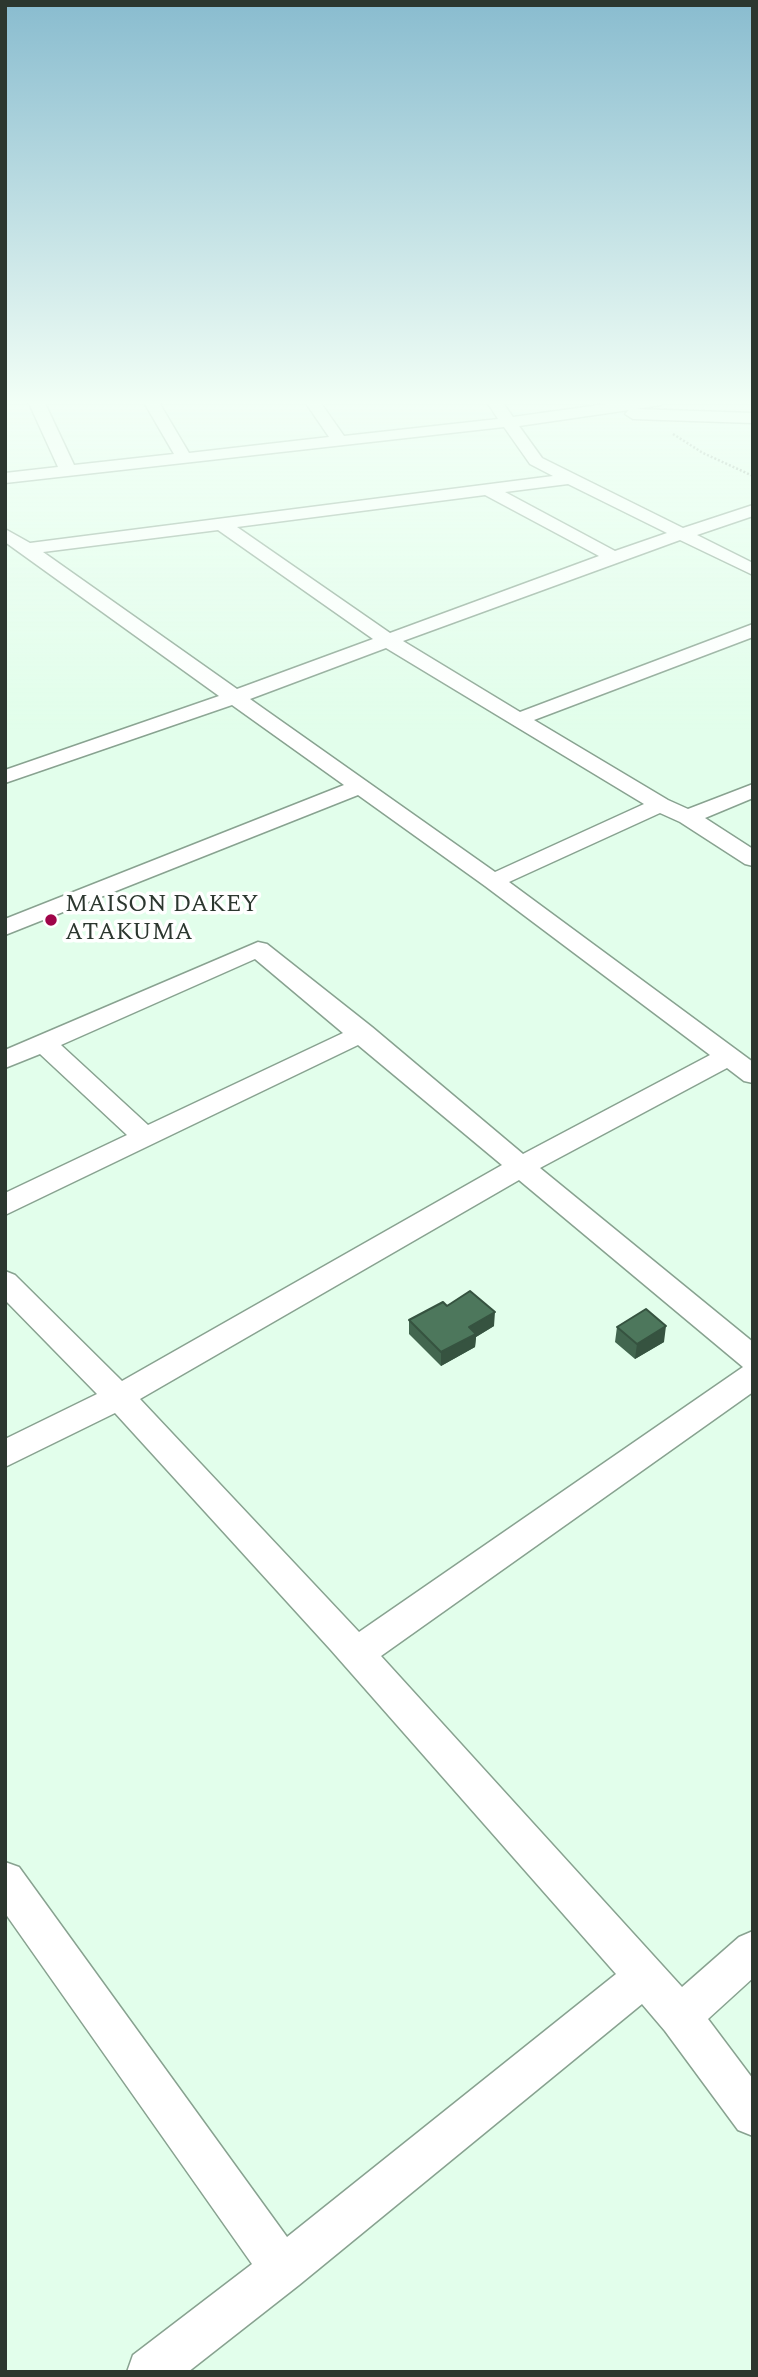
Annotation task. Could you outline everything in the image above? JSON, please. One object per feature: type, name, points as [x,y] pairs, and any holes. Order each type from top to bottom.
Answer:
[{"type":"street","points":[[28,549],[332,510]]},
{"type":"street","points":[[526,510],[614,557]]},
{"type":"street","points":[[629,510],[753,570]]},
{"type":"street","points":[[5,778],[235,697],[678,534],[753,510]]},
{"type":"street","points":[[221,524],[387,640],[660,805],[688,817],[753,859]]},
{"type":"street","points":[[5,534],[493,881],[753,1076]]},
{"type":"street","points":[[519,719],[753,630]]},
{"type":"street","points":[[5,928],[359,788]]},
{"type":"street","points":[[688,817],[753,790]]},
{"type":"street","points":[[493,881],[660,805]]},
{"type":"street","points":[[5,1060],[258,949],[363,1033],[753,1359]]},
{"type":"street","points":[[5,1205],[363,1033]]},
{"type":"street","points":[[43,1043],[146,1138]]},
{"type":"street","points":[[5,1454],[119,1397],[522,1166],[727,1057]]},
{"type":"street","points":[[5,1282],[119,1397],[356,1654],[643,1978],[680,2016],[753,2115]]},
{"type":"street","points":[[356,1654],[753,1376]]},
{"type":"street","points":[[5,1880],[283,2269]]},
{"type":"street","points":[[680,2016],[753,1951]]},
{"type":"street","points":[[150,2372],[283,2269],[643,1978]]},
{"type":"building","points":[[470,1291],[495,1312],[469,1327],[476,1334],[441,1352],[409,1320],[443,1302],[447,1306]]},
{"type":"building","points":[[646,1309],[666,1326],[637,1344],[617,1327]]},
{"type":"place","name":"MAISON DAKEY ATAKUMA","points":[[51,920]]}]
